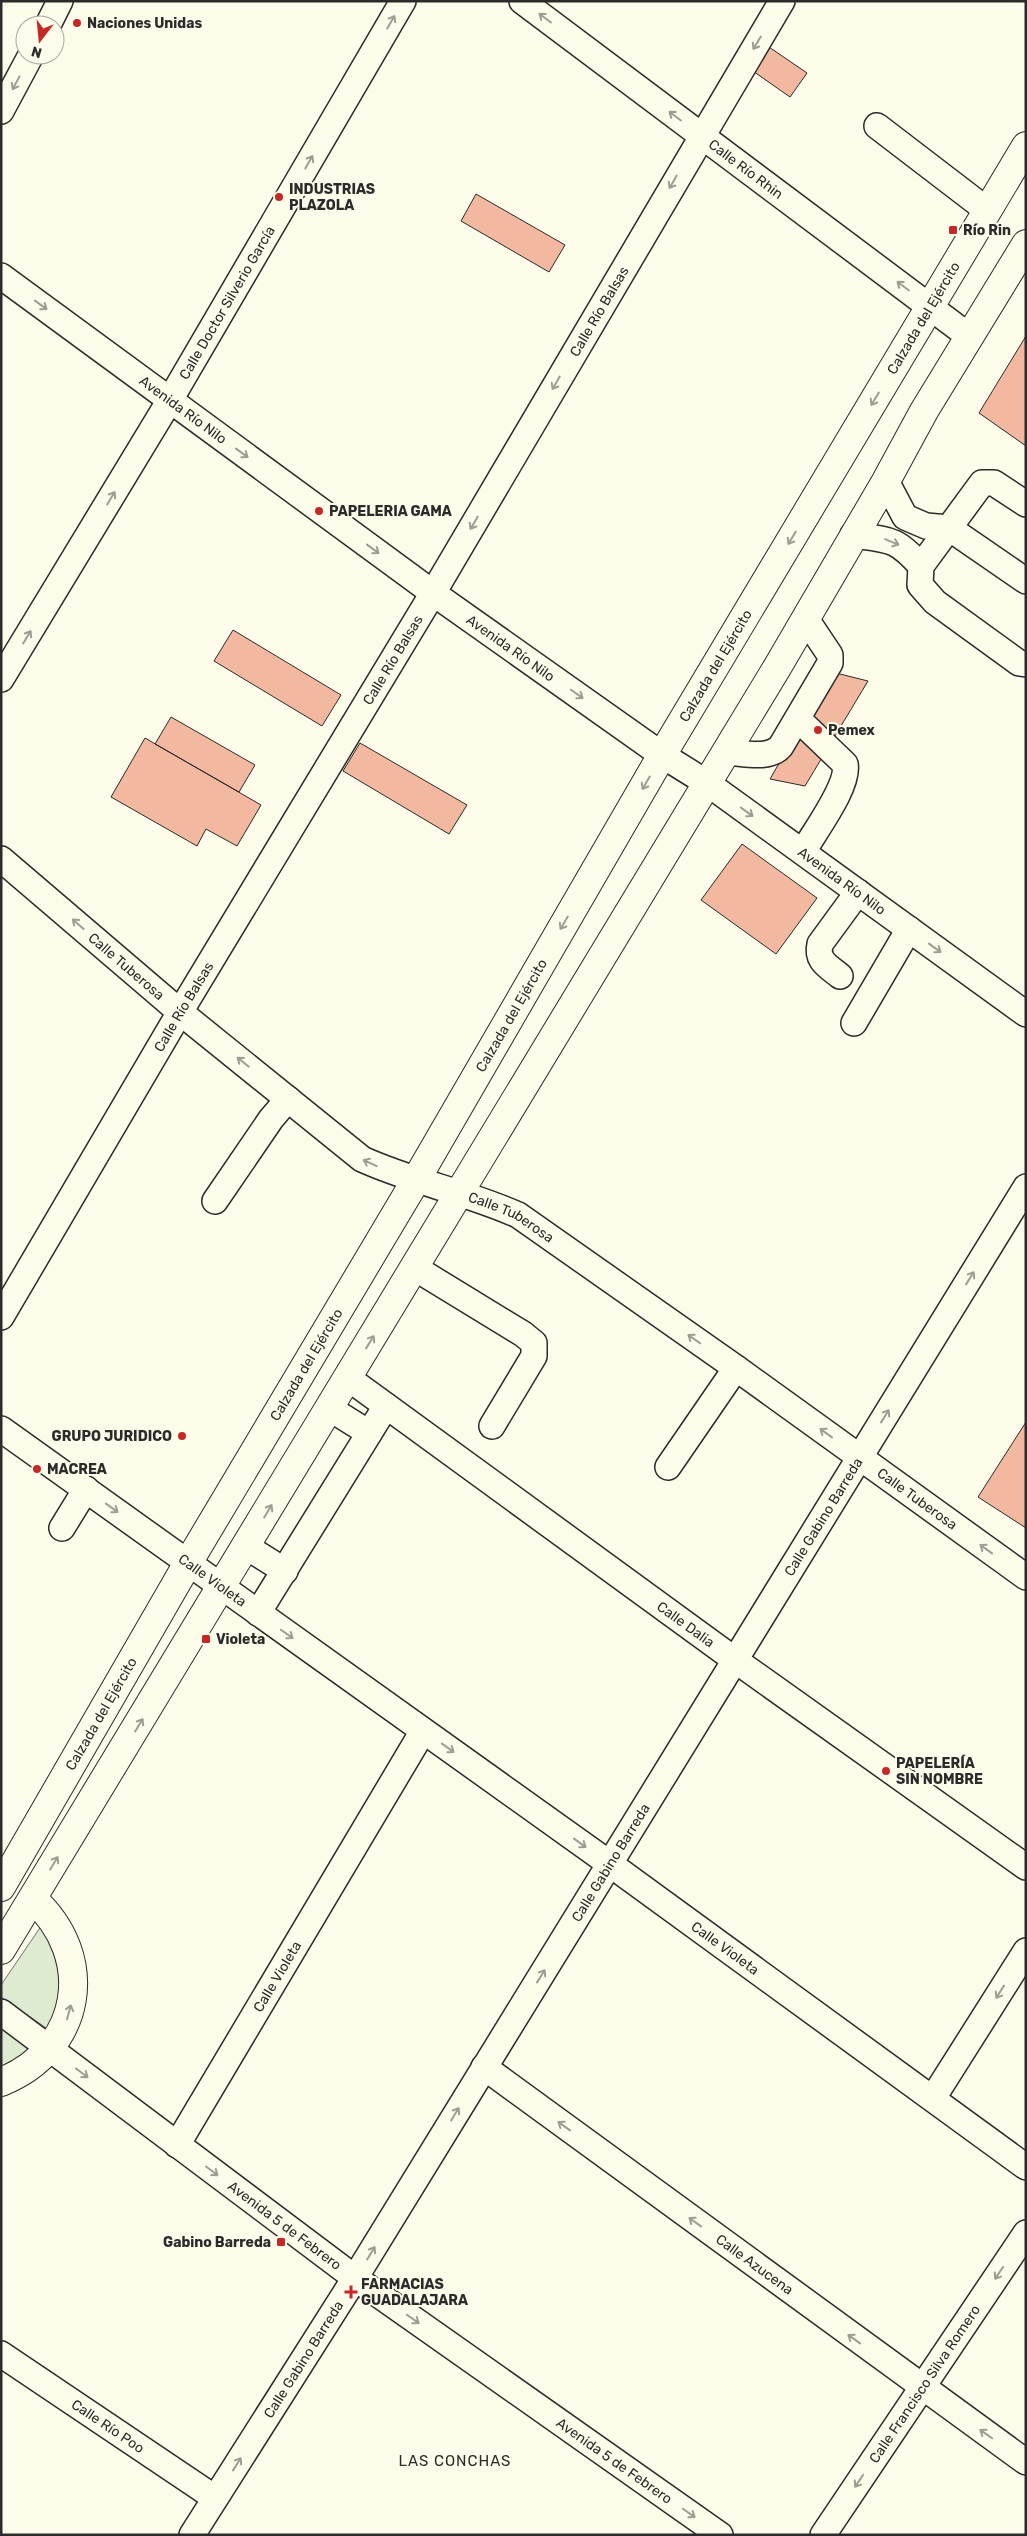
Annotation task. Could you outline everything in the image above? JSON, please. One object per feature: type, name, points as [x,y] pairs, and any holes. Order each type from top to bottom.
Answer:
[{"type":"main road","name":"Calzada del Ejército","points":[[2,1884],[188,1562],[416,1180],[662,754],[1026,146]]},
{"type":"main road","points":[[1,1950],[461,1193],[806,620],[924,411],[1026,244]]},
{"type":"main road","points":[[1,2082],[20,2074],[51,2049],[66,2022],[74,1994],[73,1967],[66,1941],[47,1912],[32,1899]]},
{"type":"street","points":[[53,15],[60,1]]},
{"type":"street","name":"Calle Doctor Silverio García","points":[[1,679],[170,400],[403,1]]},
{"type":"street","name":"Calle Río Rhin","points":[[522,1],[970,337]]},
{"type":"street","name":"Calle Río Balsas","points":[[1,1317],[180,1012],[433,593],[701,135],[782,1]]},
{"type":"street","points":[[1,111],[26,65]]},
{"type":"street","points":[[877,126],[988,211]]},
{"type":"street","name":"Avenida Río Nilo","points":[[1,276],[433,593],[662,754],[708,783],[1026,1014]]},
{"type":"street","points":[[886,481],[905,517],[926,526],[949,528],[1026,581]]},
{"type":"street","points":[[1026,504],[994,483],[982,483],[921,566],[920,585],[935,602],[1019,663],[1026,664]]},
{"type":"street","points":[[854,535],[888,540],[905,548],[921,566]]},
{"type":"street","points":[[726,752],[772,753],[781,746],[798,719],[830,663],[830,655],[806,620]]},
{"type":"street","points":[[798,719],[844,764],[847,772],[840,788],[803,852]]},
{"type":"street","name":"Calle Tuberosa","points":[[1,859],[180,1012],[362,1159],[416,1180],[461,1193],[518,1215],[736,1368],[1026,1577]]},
{"type":"street","points":[[840,976],[820,960],[818,954],[820,944],[858,892]]},
{"type":"street","points":[[854,1023],[909,929]]},
{"type":"street","points":[[215,1201],[271,1119],[288,1099]]},
{"type":"street","name":"Calle Gabino Barreda","points":[[192,2535],[355,2278],[1026,1187]]},
{"type":"street","points":[[415,1268],[523,1334],[534,1344],[534,1356],[492,1426]]},
{"type":"street","points":[[668,1467],[736,1368]]},
{"type":"street","name":"Calle Dalia","points":[[348,1378],[735,1660],[1026,1866]]},
{"type":"street","points":[[258,1613],[386,1406]]},
{"type":"street","points":[[329,1408],[369,1434]]},
{"type":"street","name":"Calle Violeta","points":[[1,1429],[610,1864],[1026,2166]]},
{"type":"street","points":[[62,1528],[86,1489]]},
{"type":"street","points":[[246,1547],[285,1570]]},
{"type":"street","name":"Calle Violeta","points":[[178,2146],[423,1731]]},
{"type":"street","points":[[932,2098],[1026,1951]]},
{"type":"street","name":"Avenida 5 de Febrero","points":[[1,2012],[355,2278],[720,2535]]},
{"type":"street","name":"Calle Azucena","points":[[484,2067],[1026,2462]]},
{"type":"street","name":"Calle Francisco Silva Romero","points":[[822,2535],[1026,2233]]},
{"type":"street","name":"Calle Río Poo","points":[[1,2354],[215,2498]]},
{"type":"green space","points":[[46,1919],[71,1970],[52,2032],[1,1997],[1,1985]]},
{"type":"green space","points":[[1,2017],[42,2047],[1,2076]]},
{"type":"building","points":[[766,45],[807,73],[790,97],[750,69]]},
{"type":"building","points":[[476,194],[565,245],[549,272],[461,221]]},
{"type":"building","points":[[1026,336],[1026,446],[979,413]]},
{"type":"building","points":[[233,630],[341,695],[322,726],[214,661]]},
{"type":"building","name":"Pemex","points":[[832,672],[868,681],[805,786],[770,779]]},
{"type":"building","points":[[171,717],[255,765],[239,792],[155,744]]},
{"type":"building","points":[[145,738],[261,805],[237,846],[206,829],[197,846],[111,797]]},
{"type":"building","points":[[360,743],[467,805],[449,834],[343,771]]},
{"type":"building","points":[[742,844],[817,898],[776,954],[701,900]]},
{"type":"building","points":[[1026,1422],[1026,1528],[978,1497]]},
{"type":"place","name":"Naciones Unidas","points":[[77,23]]},
{"type":"place","name":"INDUSTRIAS PLAZOLA","points":[[279,197]]},
{"type":"place","name":"Río Rin","points":[[953,230]]},
{"type":"place","name":"PAPELERIA GAMA","points":[[319,511]]},
{"type":"place","name":"Pemex","points":[[818,730]]},
{"type":"place","name":"GRUPO JURIDICO","points":[[182,1436]]},
{"type":"place","name":"MACREA","points":[[37,1469]]},
{"type":"place","name":"Violeta","points":[[206,1639]]},
{"type":"place","name":"PAPELERÍA SIN NOMBRE","points":[[886,1771]]},
{"type":"place","name":"Gabino Barreda","points":[[281,2242]]},
{"type":"place","name":"FARMACIAS GUADALAJARA","points":[[351,2292]]},
{"type":"district","name":"LAS CONCHAS","points":[[455,2461]]}]
